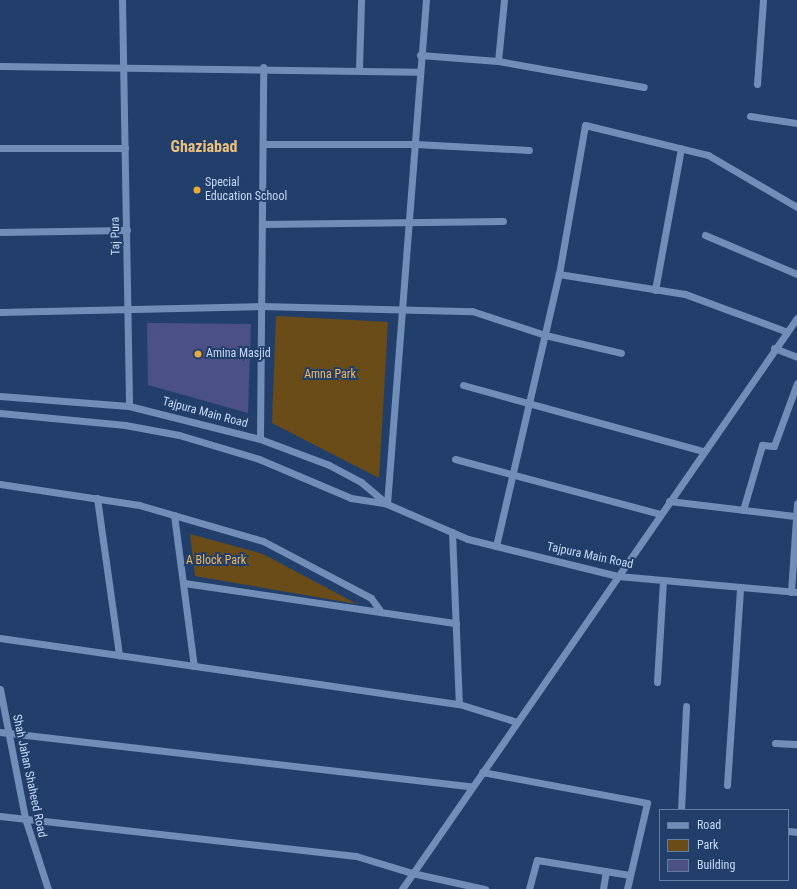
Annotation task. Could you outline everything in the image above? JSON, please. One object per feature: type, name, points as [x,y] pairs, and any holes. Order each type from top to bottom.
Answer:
[{"type":"street","name":"Taj Pura","points":[[122,0],[129,406]]},
{"type":"street","points":[[360,69],[361,0]]},
{"type":"street","points":[[387,504],[415,144],[418,72],[426,0]]},
{"type":"street","points":[[498,61],[504,0]]},
{"type":"street","points":[[757,84],[764,0]]},
{"type":"street","points":[[420,55],[498,61],[644,87]]},
{"type":"street","points":[[0,66],[263,67],[418,72]]},
{"type":"street","points":[[260,439],[262,224],[265,144],[263,67]]},
{"type":"street","points":[[750,116],[797,123]]},
{"type":"street","points":[[496,546],[559,274],[585,125],[708,156],[797,207]]},
{"type":"street","points":[[265,144],[415,144],[529,150]]},
{"type":"street","points":[[0,148],[125,148]]},
{"type":"street","points":[[655,290],[681,148]]},
{"type":"street","points":[[262,224],[409,221],[503,222]]},
{"type":"street","points":[[0,232],[127,230]]},
{"type":"street","points":[[705,235],[797,274]]},
{"type":"street","points":[[559,274],[685,294],[785,331]]},
{"type":"street","points":[[0,312],[261,306],[472,311],[545,335],[621,353]]},
{"type":"street","points":[[402,889],[785,331],[797,318]]},
{"type":"street","points":[[774,348],[797,357]]},
{"type":"street","points":[[743,510],[762,444],[774,446],[797,383]]},
{"type":"street","points":[[463,385],[530,401],[703,451]]},
{"type":"street","name":"Tajpura Main Road","points":[[0,396],[129,406],[260,439],[329,465],[361,482],[387,504]]},
{"type":"street","name":"Tajpura Main Road","points":[[0,413],[125,424],[179,435],[259,459],[352,498],[387,504],[452,532],[496,546],[618,576],[794,592]]},
{"type":"street","points":[[456,459],[513,473],[660,514]]},
{"type":"street","points":[[0,484],[97,498],[174,515],[263,541],[371,598],[379,609]]},
{"type":"street","points":[[97,498],[119,655]]},
{"type":"street","points":[[669,501],[794,516]]},
{"type":"street","points":[[794,592],[794,516],[797,503]]},
{"type":"street","points":[[174,515],[194,666]]},
{"type":"street","points":[[452,532],[459,704]]},
{"type":"street","points":[[657,682],[663,580]]},
{"type":"street","points":[[184,583],[365,611],[379,609],[456,623]]},
{"type":"street","points":[[727,785],[740,587]]},
{"type":"street","points":[[0,638],[459,704],[517,722]]},
{"type":"street","name":"Shah Jahan Shaheed Road","points":[[0,690],[4,733],[25,818],[48,889]]},
{"type":"street","points":[[681,809],[686,706]]},
{"type":"street","points":[[4,733],[472,787]]},
{"type":"street","points":[[775,743],[797,744]]},
{"type":"street","points":[[482,772],[647,803],[627,889]]},
{"type":"street","points":[[0,816],[356,856],[412,873],[485,889]]},
{"type":"street","points":[[529,889],[537,860],[630,875]]},
{"type":"street","points":[[603,889],[606,871]]},
{"type":"green space","name":"Amna Park","points":[[276,316],[388,322],[379,478],[272,423]]},
{"type":"green space","name":"A Block Park","points":[[190,534],[263,554],[357,604],[195,576]]},
{"type":"building","name":"Amina Masjid","points":[[147,323],[251,324],[248,413],[148,385]]},
{"type":"place","name":"Special Education School","points":[[197,190]]},
{"type":"place","name":"Amina Masjid","points":[[198,354]]},
{"type":"district","name":"Ghaziabad","points":[[204,147]]}]
